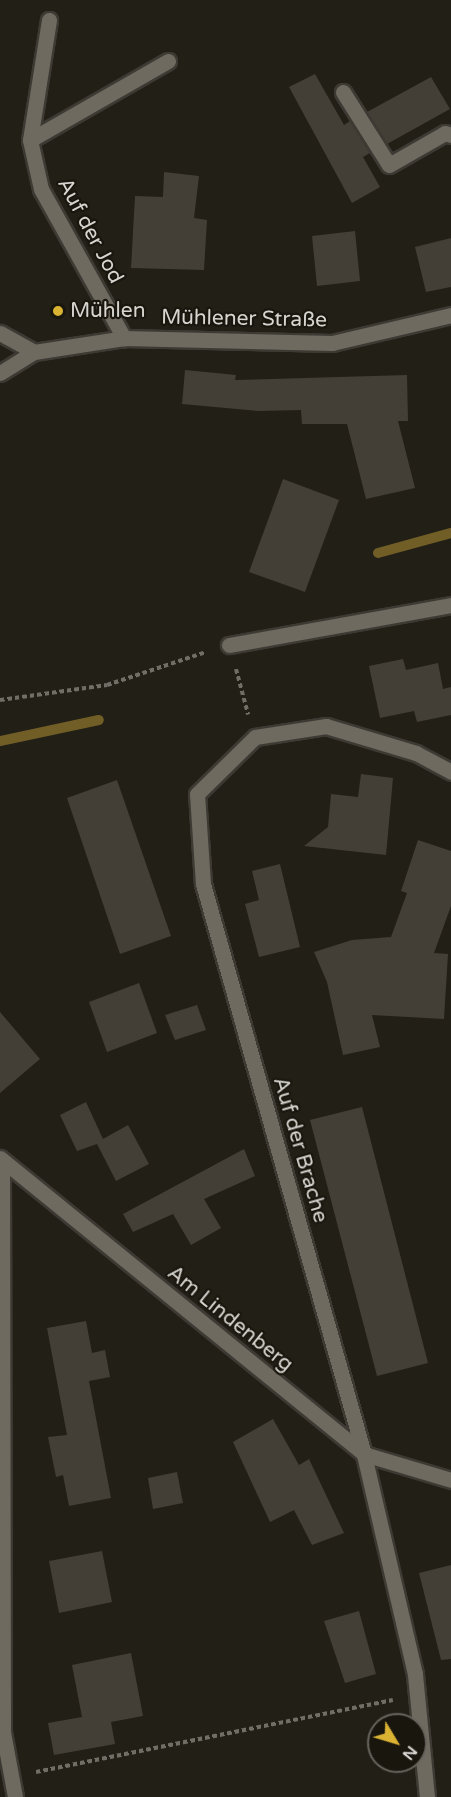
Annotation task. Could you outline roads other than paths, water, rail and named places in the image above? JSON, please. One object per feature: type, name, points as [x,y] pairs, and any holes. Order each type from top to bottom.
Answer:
[{"type":"street","name":"Auf der Jod","points":[[49,20],[30,140],[41,189],[124,338]]},
{"type":"street","points":[[30,140],[168,61]]},
{"type":"street","points":[[343,92],[389,165],[445,133],[451,135]]},
{"type":"street","name":"Mühlener Straße","points":[[0,373],[34,352],[124,338],[332,343],[451,315]]},
{"type":"street","points":[[0,333],[34,352]]},
{"type":"street","points":[[229,645],[451,605]]},
{"type":"street","name":"Auf der Brache","points":[[428,1797],[417,1695],[364,1454],[203,884],[197,794],[255,737],[326,726],[416,753],[451,772]]},
{"type":"street","points":[[1,1160],[3,1732],[9,1777],[15,1797]]},
{"type":"street","name":"Am Lindenberg","points":[[1,1160],[364,1454],[451,1480]]},
{"type":"waterway","points":[[378,553],[451,533]]},
{"type":"waterway","points":[[0,741],[99,720]]},
{"type":"place","name":"Mühlen","points":[[58,311]]}]
